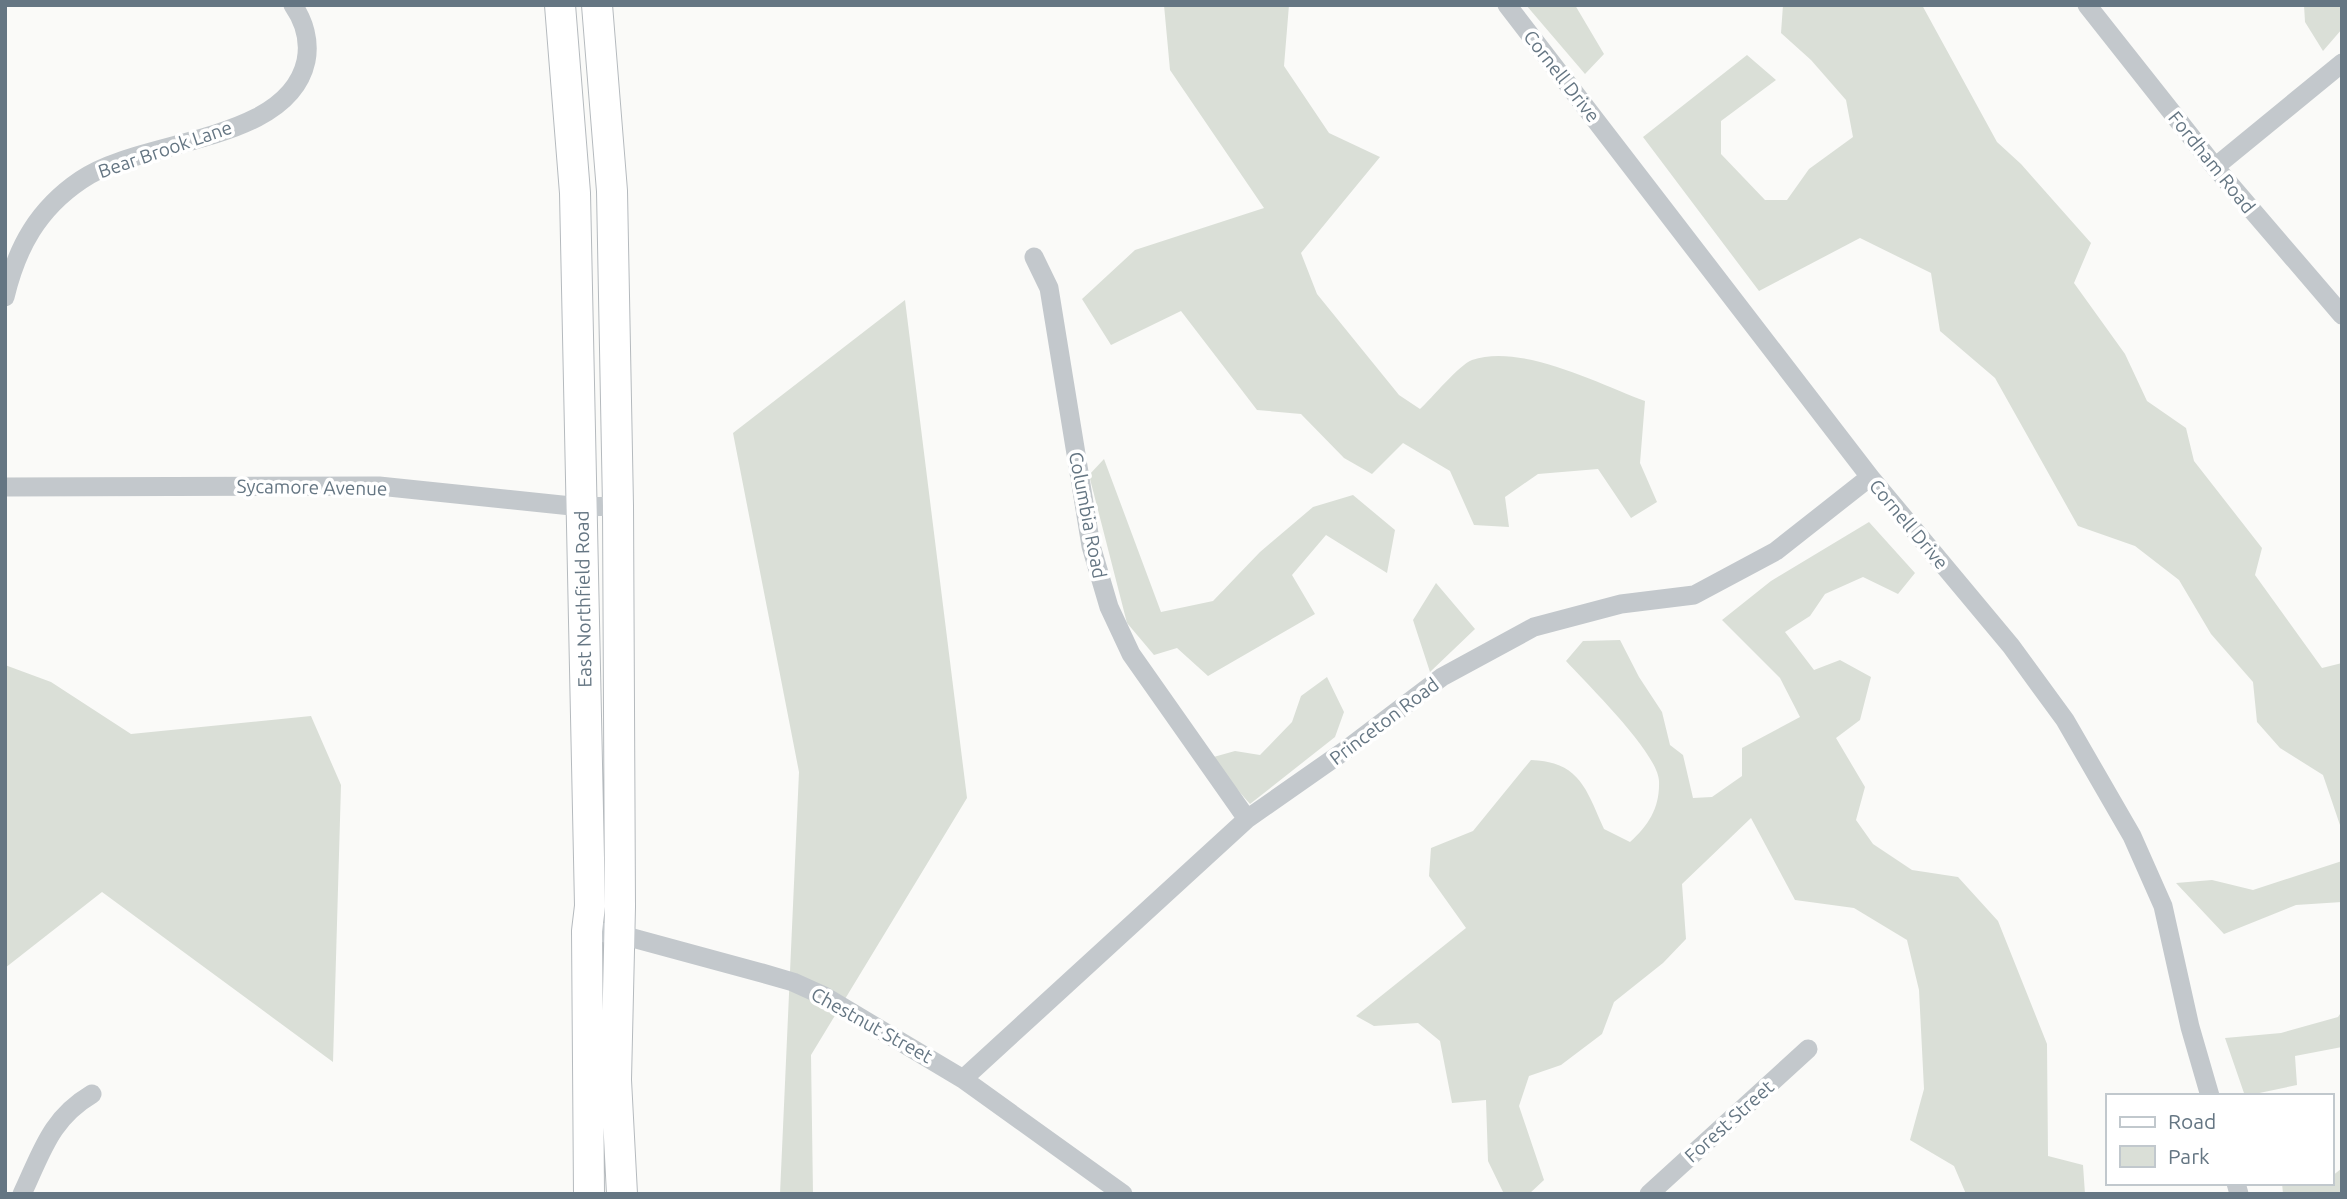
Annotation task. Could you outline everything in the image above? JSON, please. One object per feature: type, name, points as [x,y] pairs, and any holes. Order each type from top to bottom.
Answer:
[{"type":"main road","name":"East Northfield Road","points":[[560,5],[575,193],[590,906],[587,931],[589,1194]]},
{"type":"main road","name":"East Northfield Road","points":[[597,5],[611,191],[618,506],[616,1080],[622,1194]]},
{"type":"main road","points":[[575,193],[611,191]]},
{"type":"street","name":"Bear Brook Lane","points":[[5,297],[22,244],[36,221],[56,199],[83,178],[116,164],[263,115],[288,97],[300,78],[307,56],[304,26],[293,5]]},
{"type":"street","name":"Cornell Drive","points":[[1507,5],[1870,477],[2011,646],[2051,701],[2132,836],[2164,906],[2190,1027],[2209,1094]]},
{"type":"street","name":"Fordham Road","points":[[2087,5],[2215,167],[2342,315]]},
{"type":"street","points":[[2215,167],[2342,63]]},
{"type":"street","name":"Columbia Road","points":[[1034,257],[1049,288],[1091,547],[1109,607],[1131,654],[1247,819]]},
{"type":"street","name":"Princeton Road","points":[[963,1079],[1247,819],[1348,749],[1442,677],[1534,627],[1621,604],[1694,595],[1776,551],[1870,477]]},
{"type":"street","name":"Sycamore Avenue","points":[[5,487],[379,486],[581,507],[618,506]]},
{"type":"street","name":"Chestnut Street","points":[[587,931],[618,934],[793,982],[879,1028],[963,1079],[1124,1194]]},
{"type":"street","name":"Forest Street","points":[[1649,1194],[1808,1049]]},
{"type":"street","points":[[22,1194],[58,1119],[71,1106],[92,1094]]},
{"type":"green space","points":[[1164,5],[1289,5],[1284,66],[1329,133],[1380,157],[1301,253],[1317,294],[1399,395],[1420,409],[1467,363],[1492,356],[1536,361],[1560,368],[1645,401],[1640,463],[1657,502],[1631,518],[1598,469],[1538,474],[1505,497],[1509,527],[1474,525],[1450,471],[1403,443],[1372,474],[1344,458],[1301,414],[1257,410],[1181,311],[1111,345],[1082,299],[1135,250],[1264,208],[1170,70]]},
{"type":"green space","points":[[1526,5],[1575,5],[1604,54],[1585,74]]},
{"type":"green space","points":[[1783,5],[1922,5],[1997,142],[2021,164],[2091,243],[2074,283],[2125,354],[2147,401],[2186,428],[2194,461],[2262,548],[2255,575],[2322,668],[2342,663],[2342,831],[2323,775],[2280,748],[2257,722],[2253,682],[2211,634],[2179,580],[2135,546],[2078,526],[1995,378],[1940,331],[1931,273],[1860,238],[1759,291],[1643,137],[1747,55],[1776,80],[1721,121],[1721,154],[1765,200],[1787,200],[1809,169],[1853,137],[1846,100],[1811,60],[1781,33]]},
{"type":"green space","points":[[2304,5],[2342,5],[2342,29],[2323,51],[2305,22]]},
{"type":"green space","points":[[905,300],[967,798],[811,1055],[813,1194],[780,1194],[799,772],[733,433]]},
{"type":"green space","points":[[1104,459],[1161,612],[1213,601],[1260,552],[1313,507],[1353,495],[1395,530],[1387,573],[1326,535],[1292,575],[1315,614],[1208,676],[1177,648],[1154,655],[1127,623],[1089,475]]},
{"type":"green space","points":[[1869,522],[1915,573],[1898,594],[1863,577],[1825,594],[1810,616],[1785,632],[1814,670],[1840,660],[1871,677],[1860,720],[1836,738],[1865,787],[1856,820],[1873,844],[1912,870],[1958,877],[1998,921],[2047,1044],[2048,1156],[2083,1165],[2085,1194],[1966,1194],[1954,1166],[1910,1140],[1924,1089],[1919,990],[1907,940],[1854,908],[1795,900],[1751,818],[1682,884],[1686,939],[1663,963],[1614,1002],[1602,1034],[1561,1065],[1529,1076],[1519,1106],[1544,1180],[1529,1194],[1504,1194],[1488,1161],[1486,1100],[1452,1103],[1440,1041],[1418,1023],[1374,1026],[1356,1016],[1466,928],[1429,876],[1431,848],[1473,831],[1531,760],[1561,766],[1571,772],[1586,790],[1604,829],[1630,842],[1643,829],[1658,799],[1659,781],[1656,769],[1620,719],[1566,661],[1583,641],[1620,640],[1639,677],[1662,712],[1670,745],[1683,755],[1693,798],[1712,797],[1742,776],[1742,748],[1800,717],[1780,678],[1722,620],[1771,581]]},
{"type":"green space","points":[[1436,583],[1475,629],[1430,672],[1413,620]]},
{"type":"green space","points":[[5,665],[51,682],[131,734],[311,716],[341,785],[333,1062],[102,892],[5,968]]},
{"type":"green space","points":[[1327,677],[1344,712],[1335,737],[1250,804],[1210,758],[1235,751],[1260,755],[1292,722],[1301,696]]},
{"type":"green space","points":[[2342,861],[2342,902],[2296,905],[2224,934],[2176,883],[2212,880],[2253,890]]},
{"type":"green space","points":[[2342,1011],[2342,1047],[2295,1056],[2297,1085],[2244,1094],[2225,1038],[2281,1033],[2338,1017]]},
{"type":"green space","points":[[2342,1168],[2342,1194],[2283,1194],[2282,1185],[2333,1185],[2333,1175]]}]
